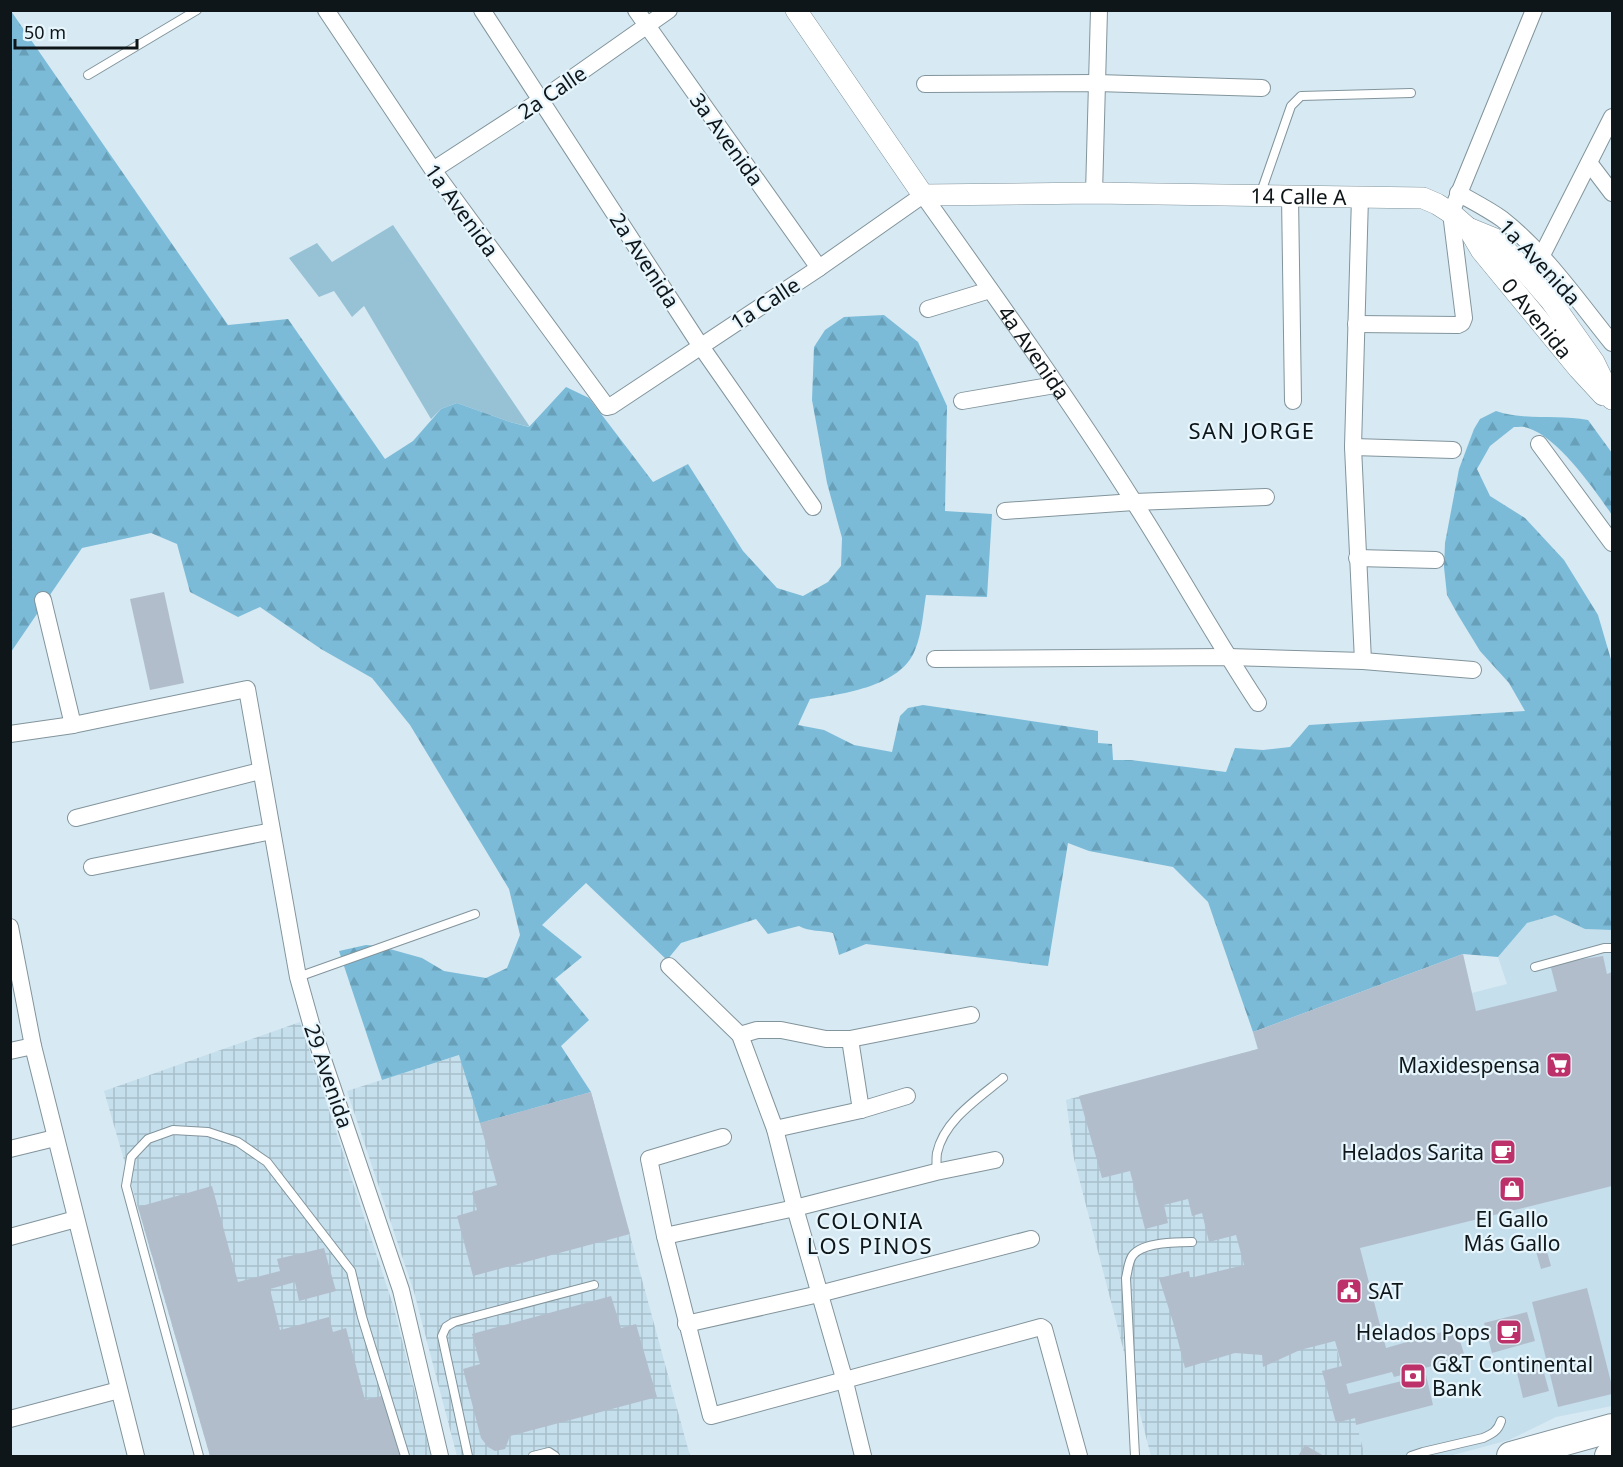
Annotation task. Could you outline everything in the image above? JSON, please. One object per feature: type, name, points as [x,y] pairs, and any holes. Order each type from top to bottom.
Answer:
[{"type":"highway","points":[[1511,1456],[1612,1428]]},
{"type":"street","name":"1a Avenida","points":[[326,10],[433,170],[604,405]]},
{"type":"street","name":"2a Avenida","points":[[482,10],[700,345],[813,507]]},
{"type":"street","name":"3a Avenida","points":[[636,10],[819,268]]},
{"type":"street","name":"2a Calle","points":[[433,170],[541,100],[669,10]]},
{"type":"street","name":"4a Avenida","points":[[796,10],[1134,502],[1258,703]]},
{"type":"street","points":[[1094,193],[1099,10]]},
{"type":"street","points":[[1356,324],[1458,325],[1462,323],[1464,318],[1454,203],[1533,10]]},
{"type":"street","points":[[925,84],[1097,83],[1262,88]]},
{"type":"street","points":[[1541,257],[1612,117]]},
{"type":"street","points":[[1590,164],[1612,193]]},
{"type":"street","name":"14 Calle A","points":[[923,195],[1094,193],[1260,195],[1423,198],[1437,204],[1454,203]]},
{"type":"street","name":"1a Calle","points":[[604,405],[610,406],[819,268],[923,195]]},
{"type":"street","points":[[1290,196],[1293,401]]},
{"type":"street","points":[[1360,197],[1353,447],[1363,661]]},
{"type":"street","name":"1a Avenida","points":[[1454,203],[1500,218],[1541,257],[1612,344]]},
{"type":"street","name":"0 Avenida","points":[[1454,203],[1481,250],[1579,369],[1612,405]]},
{"type":"street","name":"0 Avenida","points":[[1468,228],[1495,239],[1551,301],[1594,362],[1612,399]]},
{"type":"street","points":[[928,309],[990,290]]},
{"type":"street","points":[[962,401],[1055,385]]},
{"type":"street","points":[[1539,444],[1612,543]]},
{"type":"street","points":[[1353,447],[1453,450]]},
{"type":"street","points":[[1005,511],[1134,502],[1266,497]]},
{"type":"street","points":[[1357,558],[1436,560]]},
{"type":"street","points":[[10,734],[73,725],[43,600]]},
{"type":"street","points":[[934,659],[1228,657],[1363,661],[1473,670]]},
{"type":"street","name":"29 Avenida","points":[[73,725],[247,689],[298,977],[312,1027],[401,1290],[441,1456]]},
{"type":"street","points":[[76,818],[260,771]]},
{"type":"street","points":[[92,867],[272,831]]},
{"type":"street","points":[[10,927],[33,1046],[136,1456]]},
{"type":"street","points":[[669,966],[740,1035],[775,1129],[795,1208],[844,1378],[863,1456]]},
{"type":"street","points":[[740,1035],[757,1030],[781,1030],[826,1039],[850,1039],[971,1015]]},
{"type":"street","points":[[850,1039],[861,1110]]},
{"type":"street","points":[[10,1051],[33,1046]]},
{"type":"street","points":[[775,1129],[861,1110],[907,1096]]},
{"type":"street","points":[[723,1137],[648,1159],[686,1324],[711,1416],[844,1378],[1041,1327],[1044,1329],[1079,1456]]},
{"type":"street","points":[[10,1149],[55,1138]]},
{"type":"street","points":[[665,1236],[795,1208],[936,1172],[995,1160]]},
{"type":"street","points":[[10,1237],[76,1219]]},
{"type":"street","points":[[686,1324],[819,1294],[1031,1239]]},
{"type":"street","points":[[10,1419],[119,1390]]},
{"type":"lane","points":[[88,75],[197,10]]},
{"type":"lane","points":[[1260,195],[1291,106],[1301,96],[1411,93]]},
{"type":"lane","points":[[298,977],[475,914]]},
{"type":"lane","points":[[1534,967],[1604,948],[1612,948]]},
{"type":"lane","points":[[936,1172],[937,1152],[954,1119],[1002,1078]]},
{"type":"lane","points":[[200,1456],[126,1186],[131,1157],[148,1139],[173,1130],[208,1132],[238,1142],[267,1162],[351,1270],[362,1317],[405,1456]]},
{"type":"lane","points":[[1135,1456],[1126,1278],[1129,1264],[1133,1254],[1142,1249],[1163,1243],[1192,1242]]},
{"type":"lane","points":[[468,1456],[442,1336],[446,1327],[454,1322],[594,1285]]},
{"type":"lane","points":[[1411,1456],[1483,1438],[1499,1428],[1502,1421]]},
{"type":"lane","points":[[533,1456],[549,1452],[555,1456]]},
{"type":"shaded area","points":[[393,225],[530,427],[457,403],[441,409],[431,419],[364,306],[352,317],[334,291],[319,297],[289,258],[317,243],[332,262]]},
{"type":"shaded area","points":[[1555,915],[1585,929],[1612,930],[1612,1406],[1556,1417],[1509,1440],[1453,1455],[1365,1456],[1253,1032],[1463,954],[1472,993],[1507,984],[1498,957],[1526,923]]},
{"type":"shaded area","points":[[300,1022],[394,1308],[431,1456],[210,1456],[104,1091]]},
{"type":"shaded area","points":[[1258,1049],[1365,1456],[1151,1456],[1074,1159],[1066,1100]]},
{"type":"shaded area","points":[[460,1055],[591,1092],[690,1456],[457,1456],[414,1292],[347,1091]]},
{"type":"green space","points":[[11,11],[228,325],[288,319],[385,459],[413,441],[441,409],[457,403],[529,427],[566,387],[589,398],[653,482],[688,464],[743,551],[777,588],[803,596],[828,582],[841,566],[842,538],[827,483],[812,400],[814,347],[825,330],[844,317],[884,315],[918,342],[947,406],[945,511],[992,514],[987,597],[926,595],[921,630],[915,650],[908,662],[897,672],[885,680],[854,691],[810,699],[798,725],[824,730],[854,745],[892,752],[900,716],[908,708],[923,705],[1098,731],[1098,743],[1112,744],[1113,760],[1131,760],[1226,772],[1235,748],[1263,750],[1290,747],[1309,725],[1525,711],[1509,683],[1480,651],[1447,595],[1444,567],[1445,543],[1459,469],[1480,419],[1496,411],[1519,416],[1588,420],[1612,453],[1612,515],[1586,479],[1563,453],[1552,442],[1526,427],[1514,427],[1490,446],[1477,469],[1490,496],[1525,518],[1564,560],[1598,615],[1612,663],[1612,930],[1585,929],[1555,915],[1527,923],[1498,957],[1463,954],[1253,1032],[1208,902],[1173,867],[1089,851],[1068,843],[1048,966],[866,944],[839,955],[833,933],[799,926],[768,934],[756,919],[681,943],[667,960],[586,883],[542,925],[582,957],[555,979],[589,1020],[561,1046],[591,1092],[480,1123],[459,1055],[382,1080],[339,951],[366,945],[379,946],[422,958],[444,971],[486,978],[507,968],[520,935],[509,889],[410,725],[372,678],[321,649],[260,607],[238,617],[190,592],[177,544],[151,533],[82,548],[11,652]]},
{"type":"building","points":[[164,592],[184,683],[150,690],[130,599]]},
{"type":"building","points":[[1463,954],[1476,1011],[1557,991],[1550,964],[1603,956],[1607,974],[1612,972],[1612,1186],[1360,1248],[1386,1348],[1456,1328],[1465,1357],[1414,1371],[1416,1377],[1426,1375],[1433,1405],[1356,1425],[1355,1418],[1336,1423],[1322,1371],[1342,1366],[1335,1341],[1300,1350],[1263,1367],[1262,1355],[1235,1353],[1185,1368],[1159,1278],[1189,1271],[1190,1278],[1244,1265],[1236,1235],[1209,1242],[1202,1213],[1192,1216],[1188,1199],[1164,1205],[1168,1223],[1145,1229],[1130,1171],[1102,1178],[1079,1096],[1258,1049],[1253,1032]],"holes":[[[1392,1372],[1394,1377],[1409,1373],[1410,1379],[1349,1394],[1346,1384]]]},
{"type":"building","points":[[591,1092],[630,1234],[473,1276],[457,1216],[477,1210],[472,1192],[497,1185],[480,1123]]},
{"type":"building","points":[[212,1186],[238,1282],[280,1271],[277,1259],[324,1248],[336,1291],[299,1301],[295,1282],[270,1289],[280,1330],[329,1317],[333,1332],[346,1328],[365,1400],[386,1395],[400,1456],[210,1456],[138,1207]]},
{"type":"building","points":[[1546,1248],[1551,1266],[1541,1269],[1536,1251]]},
{"type":"building","points":[[1587,1288],[1612,1386],[1612,1394],[1558,1407],[1532,1302]]},
{"type":"building","points":[[611,1296],[621,1328],[636,1324],[657,1397],[510,1436],[505,1449],[495,1451],[488,1447],[481,1438],[463,1369],[480,1364],[472,1334]]},
{"type":"building","name":"Helados Pops","points":[[1527,1312],[1535,1341],[1492,1353],[1484,1323]]},
{"type":"building","points":[[1540,1358],[1549,1391],[1523,1398],[1515,1364]]},
{"type":"building","points":[[1305,1445],[1324,1456],[1298,1456]]},
{"type":"place","name":"Maxidespensa","points":[[1559,1065]]},
{"type":"place","name":"Helados Sarita","points":[[1503,1152]]},
{"type":"place","name":"El Gallo Más Gallo","points":[[1512,1189]]},
{"type":"place","name":"SAT","points":[[1349,1291]]},
{"type":"place","name":"Helados Pops","points":[[1509,1332]]},
{"type":"place","name":"G&T Continental Bank","points":[[1413,1376]]},
{"type":"district","name":"SAN JORGE","points":[[1252,430]]},
{"type":"district","name":"COLONIA LOS PINOS","points":[[870,1232]]}]
